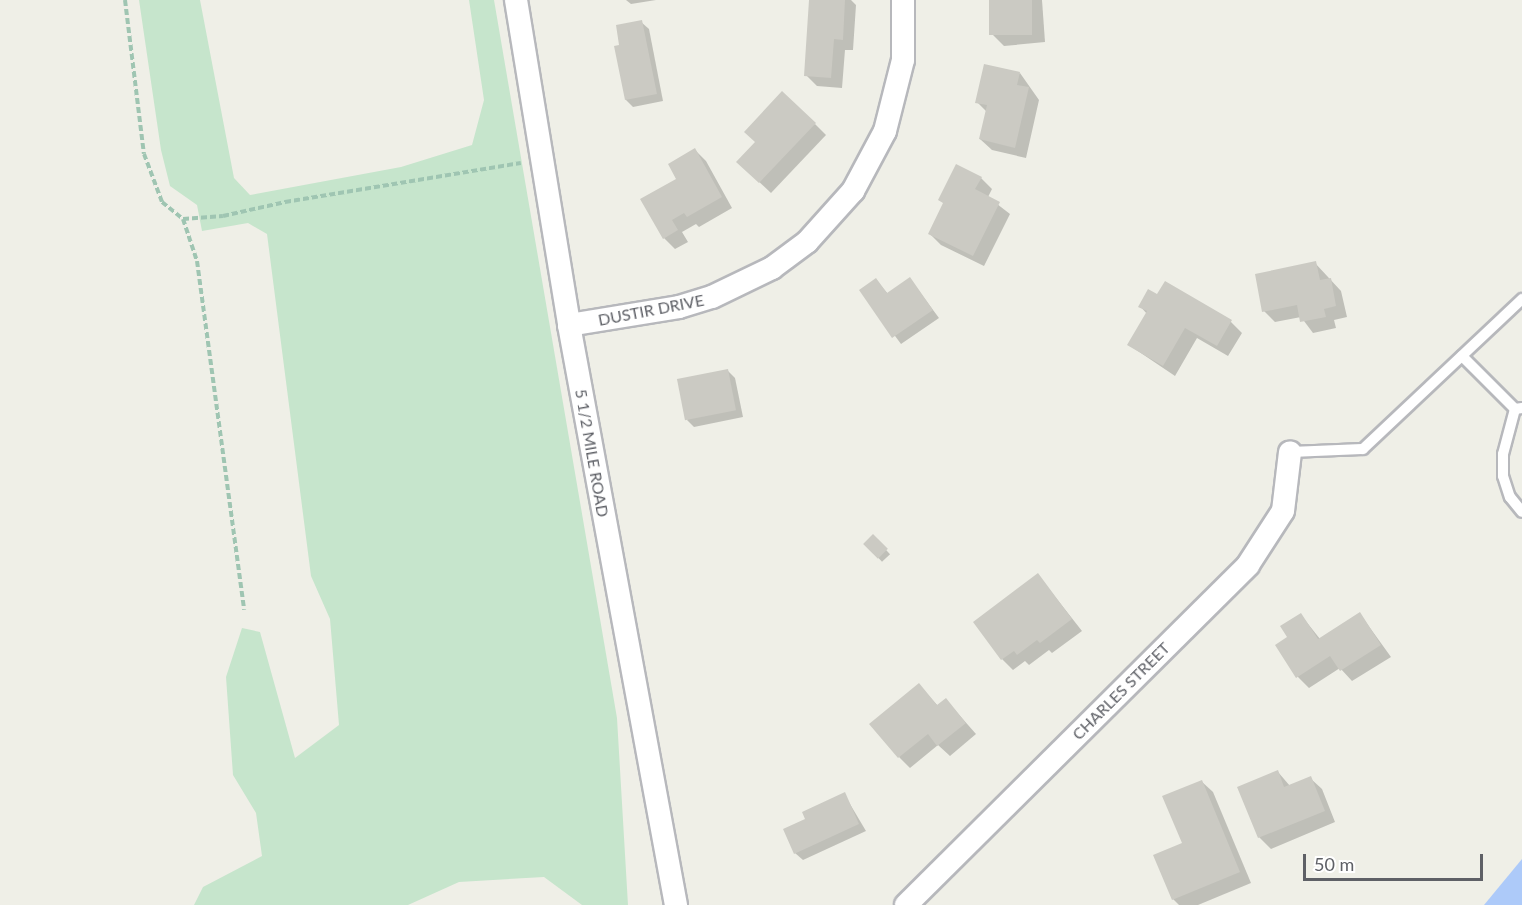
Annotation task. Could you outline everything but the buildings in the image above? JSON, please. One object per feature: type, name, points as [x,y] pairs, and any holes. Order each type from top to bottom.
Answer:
[{"type":"street","name":"5 1/2 MILE ROAD","points":[[516,0],[569,325],[676,905]]},
{"type":"street","name":"DUSTIR DRIVE","points":[[569,325],[679,307],[712,297],[772,268],[807,242],[852,191],[885,131],[903,60],[903,0]]},
{"type":"street","name":"CHARLES STREET","points":[[906,905],[1248,564],[1283,511],[1290,452]]},
{"type":"lane","points":[[1290,452],[1363,449],[1522,299]]},
{"type":"lane","points":[[1462,356],[1519,409],[1506,434],[1503,476],[1510,497],[1522,512]]},
{"type":"path","points":[[125,0],[144,154],[162,202],[183,219],[197,261],[244,610]]},
{"type":"path","points":[[183,219],[223,216],[296,200],[542,160]]},
{"type":"green space","points":[[139,0],[200,0],[234,178],[250,195],[401,167],[472,145],[484,100],[469,0],[494,0],[617,718],[628,905],[582,905],[544,877],[459,882],[408,905],[194,905],[203,887],[262,856],[256,813],[233,775],[226,677],[242,628],[260,632],[295,758],[339,725],[330,619],[311,576],[267,234],[248,223],[202,231],[197,205],[170,186],[161,150]]},
{"type":"water","points":[[1522,859],[1522,905],[1484,905]]}]
